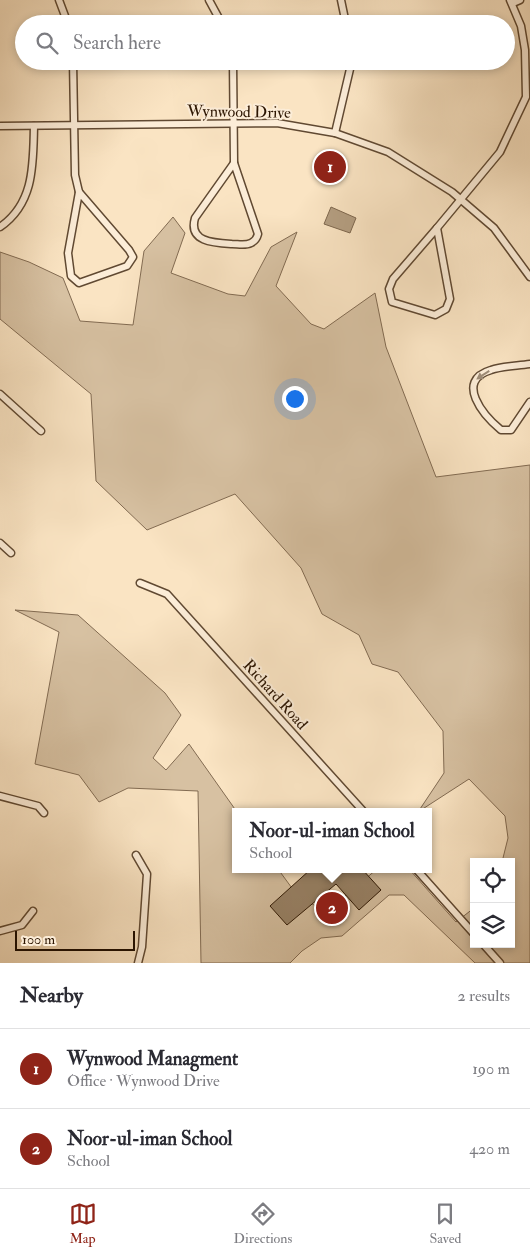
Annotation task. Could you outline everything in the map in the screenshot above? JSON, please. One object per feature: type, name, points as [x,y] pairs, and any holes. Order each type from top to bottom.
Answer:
[{"type":"street","points":[[59,0],[65,15]]},
{"type":"street","points":[[209,0],[217,15]]},
{"type":"street","points":[[341,0],[344,15]]},
{"type":"street","points":[[515,15],[511,2],[520,0]]},
{"type":"street","points":[[437,228],[450,299],[446,309],[435,315],[392,302],[390,289],[393,279],[506,143],[526,97],[525,50],[515,16]]},
{"type":"street","points":[[73,70],[75,175],[79,192],[68,253],[71,276],[79,282],[127,266],[133,257],[130,250],[79,192]]},
{"type":"street","points":[[233,70],[236,123],[234,163],[258,234],[256,238],[246,245],[220,244],[199,238],[193,225],[195,218],[234,163]]},
{"type":"street","points":[[335,133],[350,70]]},
{"type":"street","name":"Wynwood Drive","points":[[0,126],[236,123],[296,125],[335,133],[388,152],[452,192],[494,228],[530,277]]},
{"type":"street","points":[[0,227],[14,216],[31,184],[34,126]]},
{"type":"street","points":[[530,364],[491,370],[479,376],[473,383],[472,393],[491,422],[501,430],[511,430],[520,420],[530,402]]},
{"type":"street","points":[[0,394],[41,431]]},
{"type":"street","points":[[0,543],[11,553]]},
{"type":"street","name":"Richard Road","points":[[140,583],[168,594],[360,808]]},
{"type":"street","points":[[0,796],[38,806],[44,813]]},
{"type":"street","points":[[136,855],[147,874],[144,930],[138,963]]},
{"type":"street","points":[[420,873],[470,930]]},
{"type":"street","points":[[0,931],[22,925],[33,911]]},
{"type":"street","points":[[487,948],[500,963]]},
{"type":"shaded area","points":[[331,207],[356,218],[350,233],[324,224]]},
{"type":"shaded area","points":[[173,217],[185,233],[171,273],[228,294],[245,296],[271,247],[297,232],[276,286],[311,324],[324,329],[375,293],[386,347],[436,477],[530,465],[530,963],[475,963],[404,895],[389,895],[342,936],[321,938],[302,951],[290,963],[201,963],[198,791],[128,788],[99,802],[79,775],[35,764],[59,632],[15,610],[78,615],[165,693],[181,715],[153,758],[166,770],[189,744],[234,808],[232,808],[232,873],[281,873],[297,895],[326,912],[372,873],[413,873],[456,922],[470,911],[470,948],[515,948],[515,858],[503,858],[508,838],[505,816],[469,779],[424,808],[421,808],[444,773],[443,731],[398,672],[372,664],[359,635],[322,614],[301,568],[235,494],[147,530],[96,481],[91,394],[0,319],[0,252],[29,262],[63,278],[80,321],[133,325],[144,251]]},
{"type":"building","points":[[329,153],[340,158],[331,181],[320,176]]},
{"type":"building","points":[[307,873],[366,873],[381,890],[359,910],[336,884],[287,925],[270,906]]},
{"type":"place","name":"Wynwood Managment","points":[[330,167]]},
{"type":"place","name":"Noor-ul-iman School","points":[[332,908]]}]
